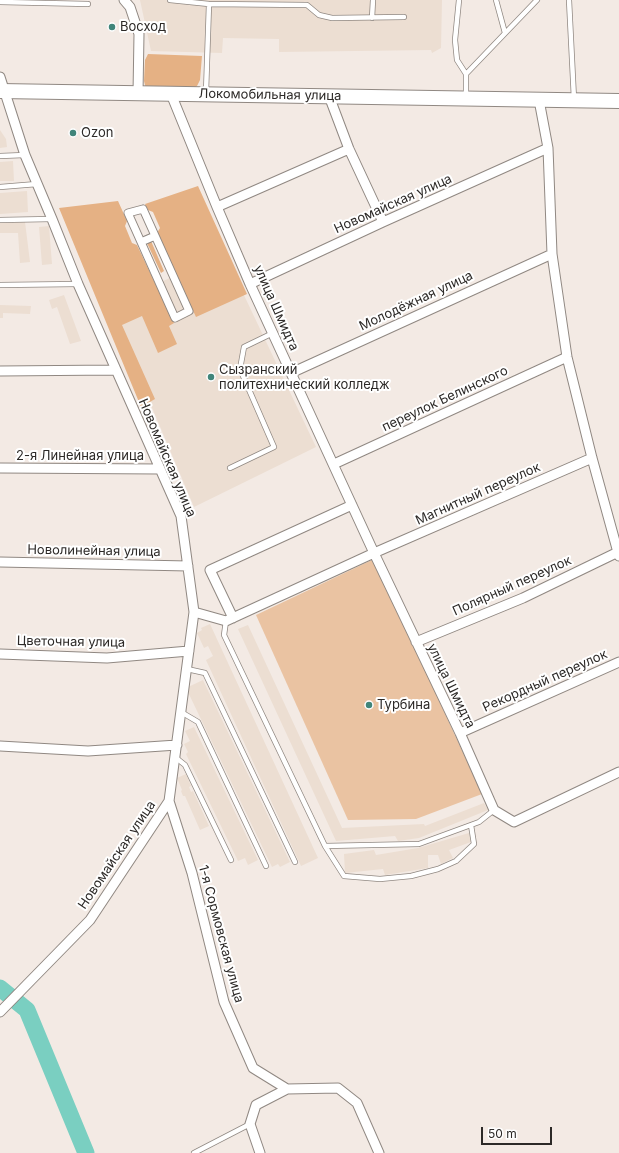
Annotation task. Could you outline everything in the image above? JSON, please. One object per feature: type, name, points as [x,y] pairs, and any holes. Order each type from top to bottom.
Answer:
[{"type":"main road","name":"Локомобильная улица","points":[[1,86],[170,94],[619,102]]},
{"type":"street","points":[[124,0],[130,7],[139,34],[138,93]]},
{"type":"street","name":"Новомайская улица","points":[[0,1012],[90,920],[169,801],[194,612],[181,516],[78,284],[25,155],[1,86]]},
{"type":"street","name":"улица Шмидта","points":[[170,94],[250,284],[374,553],[460,733],[494,810]]},
{"type":"street","points":[[329,96],[348,149],[383,222]]},
{"type":"street","points":[[539,100],[548,148],[552,254],[567,357],[618,554]]},
{"type":"street","name":"Новомайская улица","points":[[250,284],[548,148]]},
{"type":"street","points":[[217,207],[348,149]]},
{"type":"street","points":[[143,209],[189,311],[175,318],[141,242],[128,213],[143,209]]},
{"type":"street","points":[[141,242],[154,236]]},
{"type":"street","name":"Молодёжная улица","points":[[291,373],[552,254]]},
{"type":"street","name":"переулок Белинского","points":[[334,464],[567,357]]},
{"type":"street","points":[[0,371],[115,370]]},
{"type":"street","name":"Магнитный переулок","points":[[374,553],[592,458]]},
{"type":"street","name":"2-я Линейная улица","points":[[0,468],[160,469]]},
{"type":"street","points":[[229,620],[210,570],[352,505]]},
{"type":"street","points":[[194,612],[229,620],[374,553]]},
{"type":"street","name":"Полярный переулок","points":[[416,642],[524,598],[618,554]]},
{"type":"street","name":"Новолинейная улица","points":[[0,562],[188,566]]},
{"type":"street","name":"Цветочная улица","points":[[0,654],[107,658],[189,651]]},
{"type":"street","name":"Рекордный переулок","points":[[460,733],[619,662]]},
{"type":"street","points":[[0,746],[88,751],[177,745]]},
{"type":"street","points":[[494,810],[514,822],[619,772]]},
{"type":"street","name":"1-я Сормовская улица","points":[[169,801],[192,873],[224,1002],[253,1068],[287,1090]]},
{"type":"street","points":[[260,1153],[250,1124],[256,1105],[287,1090],[338,1088],[357,1102],[379,1153]]},
{"type":"lane","points":[[170,0],[209,4],[307,4],[319,14],[332,18],[404,17]]},
{"type":"lane","points":[[372,18],[373,0]]},
{"type":"lane","points":[[459,0],[454,40],[457,60],[466,74],[466,99]]},
{"type":"lane","points":[[496,0],[505,33]]},
{"type":"lane","points":[[466,74],[537,0]]},
{"type":"lane","points":[[569,0],[574,101]]},
{"type":"lane","points":[[0,2],[88,4]]},
{"type":"lane","points":[[206,94],[209,4]]},
{"type":"lane","points":[[0,156],[25,155]]},
{"type":"lane","points":[[0,187],[37,184]]},
{"type":"lane","points":[[0,220],[52,219]]},
{"type":"lane","points":[[0,284],[78,284]]},
{"type":"lane","points":[[230,468],[274,447],[240,369],[244,347],[273,333]]},
{"type":"lane","points":[[229,620],[224,635],[325,846],[344,876],[380,879],[411,876],[438,869],[456,861],[474,844],[471,825]]},
{"type":"lane","points":[[187,669],[205,673],[295,862]]},
{"type":"lane","points":[[181,712],[198,722],[266,866]]},
{"type":"lane","points":[[175,757],[185,765],[231,860]]},
{"type":"lane","points":[[325,846],[420,844],[479,822],[494,810]]},
{"type":"lane","points":[[194,1153],[250,1124]]},
{"type":"shaded area","points":[[140,0],[442,0],[441,48],[432,53],[431,50],[279,52],[279,39],[223,38],[222,53],[151,51]]},
{"type":"shaded area","points":[[148,54],[202,56],[200,80],[197,86],[192,89],[146,89],[144,81],[145,60]]},
{"type":"shaded area","points":[[0,130],[6,139],[7,147],[0,148]]},
{"type":"shaded area","points":[[13,161],[14,181],[0,181],[0,162]]},
{"type":"shaded area","points":[[198,186],[247,294],[196,317],[157,233],[160,228],[153,212],[148,210],[145,204]]},
{"type":"shaded area","points":[[27,191],[28,212],[0,214],[0,193]]},
{"type":"shaded area","points":[[118,201],[127,221],[125,226],[132,243],[137,245],[174,323],[169,326],[177,344],[158,353],[142,316],[122,325],[155,399],[141,407],[59,208]]},
{"type":"shaded area","points":[[25,222],[30,262],[20,263],[18,233],[0,233],[0,223]]},
{"type":"shaded area","points":[[49,226],[52,264],[42,265],[39,227]]},
{"type":"shaded area","points":[[151,241],[164,271],[161,273],[147,243]]},
{"type":"shaded area","name":"Сызранский политехнический колледж","points":[[224,253],[316,447],[194,507],[109,306]]},
{"type":"shaded area","points":[[64,295],[81,341],[70,344],[57,307],[52,309],[49,300]]},
{"type":"shaded area","points":[[0,305],[31,306],[30,314],[3,313],[3,318],[0,318]]},
{"type":"shaded area","name":"Турбина","points":[[374,559],[482,794],[416,819],[348,820],[256,615]]},
{"type":"shaded area","points":[[210,624],[318,858],[301,866],[206,660],[213,656],[208,646],[204,648],[197,633],[202,630],[201,628]]},
{"type":"shaded area","points":[[248,625],[342,828],[424,824],[425,826],[484,803],[488,810],[419,838],[398,841],[395,836],[336,841],[238,629]]},
{"type":"shaded area","points":[[203,680],[290,862],[280,867],[278,864],[272,867],[186,688]]},
{"type":"shaded area","points":[[194,727],[258,860],[248,865],[245,858],[238,861],[186,754],[188,752],[184,744],[190,741],[185,731]]},
{"type":"shaded area","points":[[186,774],[191,786],[189,787],[191,792],[193,791],[209,826],[200,830],[185,796],[183,796],[177,778]]},
{"type":"shaded area","points":[[469,833],[471,842],[449,850],[453,858],[441,864],[438,855],[428,855],[428,868],[385,875],[383,869],[345,873],[344,854],[374,850],[376,855],[418,848]]},
{"type":"waterway","points":[[0,988],[27,1010],[86,1153]]},
{"type":"place","name":"Восход","points":[[112,27]]},
{"type":"place","name":"Ozon","points":[[73,133]]},
{"type":"place","name":"Сызранский политехнический колледж","points":[[211,377]]},
{"type":"place","name":"Турбина","points":[[369,705]]}]
